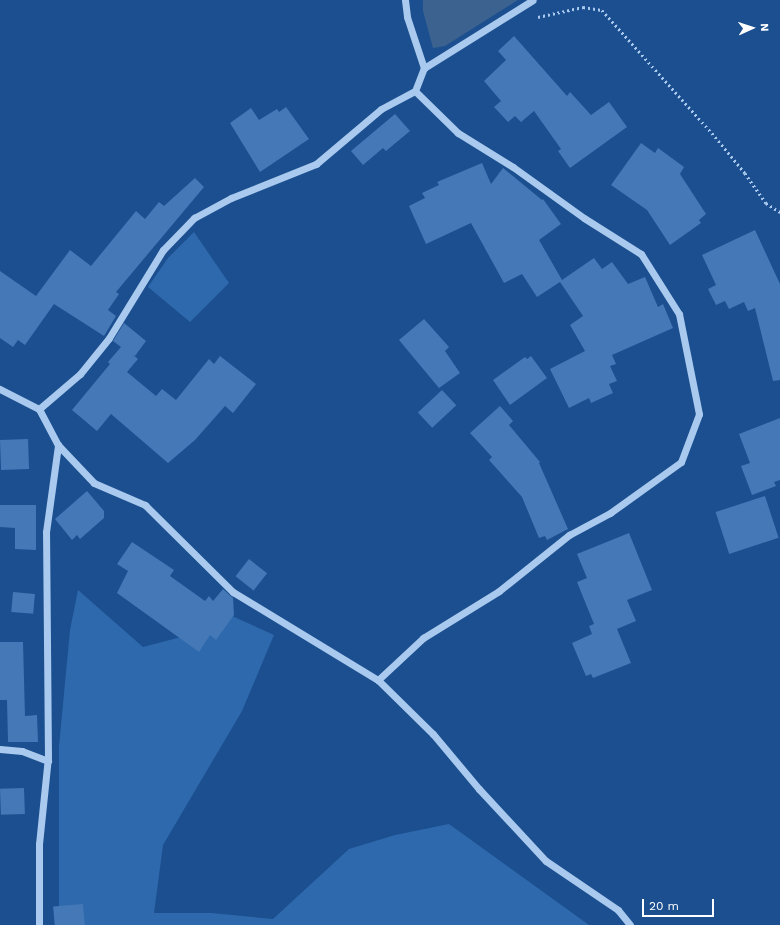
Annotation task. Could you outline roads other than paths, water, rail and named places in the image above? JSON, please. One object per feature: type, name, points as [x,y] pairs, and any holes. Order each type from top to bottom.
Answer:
[{"type":"street","points":[[405,0],[407,17],[424,68]]},
{"type":"street","points":[[39,409],[80,374],[109,338],[163,250],[194,218],[231,198],[316,164],[381,109],[415,91],[424,68],[532,0]]},
{"type":"street","points":[[378,680],[423,638],[499,591],[569,536],[610,512],[681,462],[699,414],[679,314],[641,254],[584,218],[514,167],[458,133],[415,91]]},
{"type":"street","points":[[0,389],[39,409],[58,445],[94,483],[146,504],[233,592],[378,680],[434,734],[478,789],[546,861],[618,910],[630,925]]},
{"type":"street","points":[[39,925],[39,844],[48,761],[46,532],[58,445]]},
{"type":"street","points":[[0,749],[22,751],[48,761]]}]
